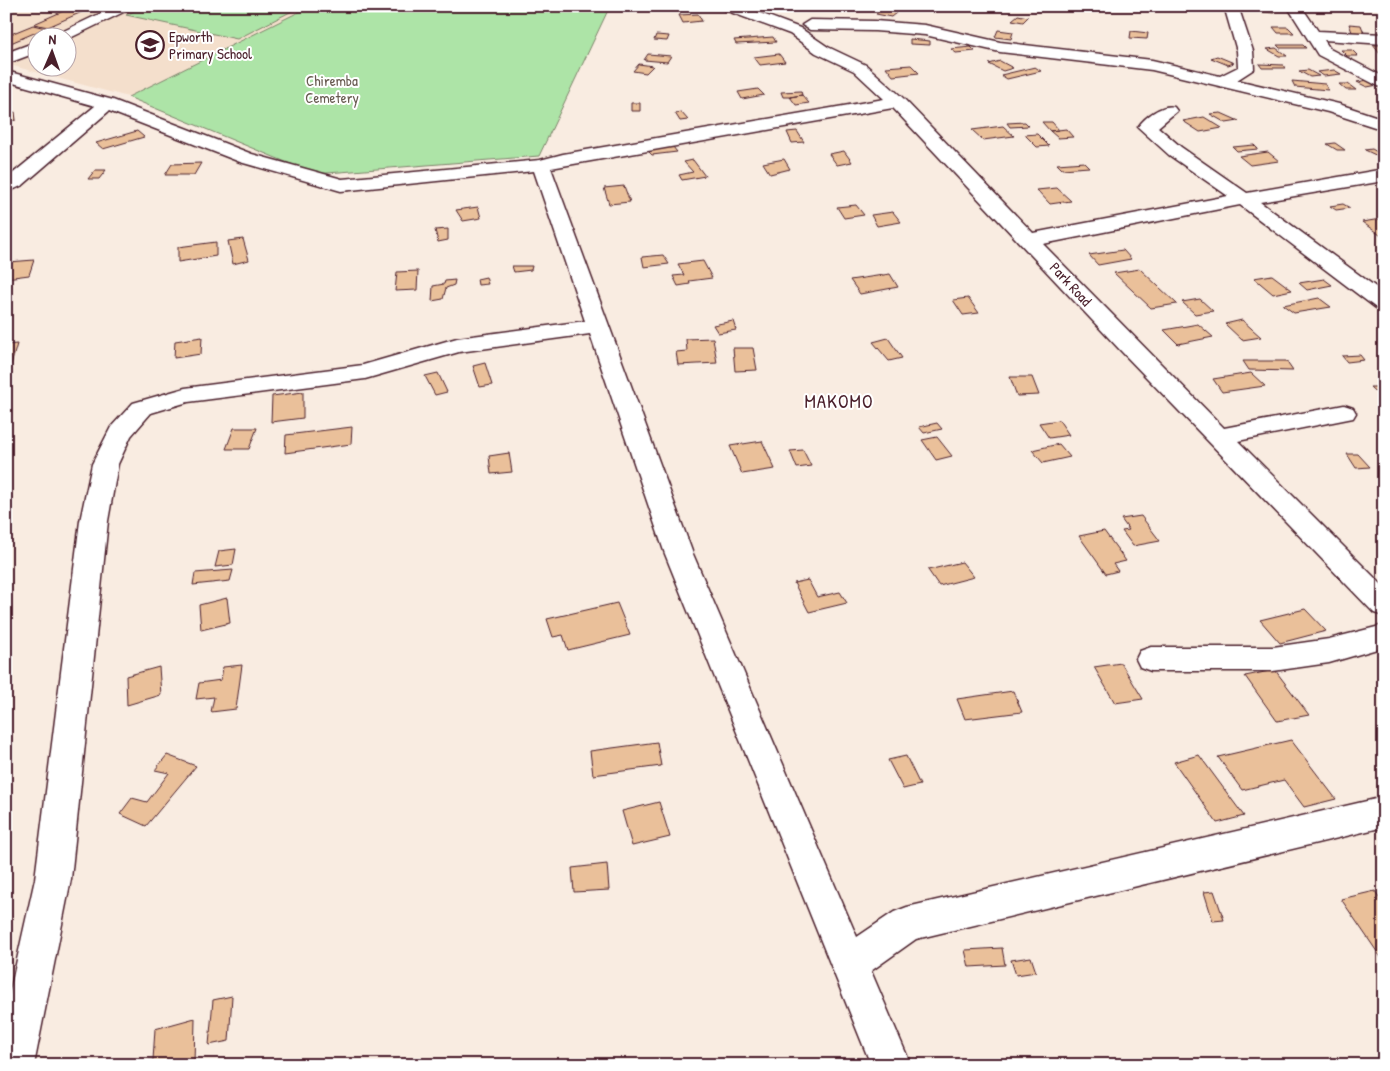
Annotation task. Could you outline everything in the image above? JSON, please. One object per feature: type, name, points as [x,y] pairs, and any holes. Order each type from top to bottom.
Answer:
[{"type":"street","points":[[78,28],[129,6]]},
{"type":"street","name":"Park Road","points":[[727,6],[803,28],[822,50],[860,68],[897,102],[1129,346],[1384,605]]},
{"type":"street","points":[[1222,82],[1246,69],[1245,51],[1230,6]]},
{"type":"street","points":[[1294,6],[1311,35],[1324,52],[1384,84]]},
{"type":"street","points":[[803,28],[826,11]]},
{"type":"street","points":[[803,28],[875,26],[925,30],[1000,47],[1054,55],[1146,64],[1333,108],[1384,125]]},
{"type":"street","points":[[1311,35],[1384,39]]},
{"type":"street","points":[[6,59],[28,50]]},
{"type":"street","points":[[6,76],[107,104],[246,158],[341,185],[541,165],[563,159],[897,102]]},
{"type":"street","points":[[6,186],[16,181],[107,104]]},
{"type":"street","points":[[1168,111],[1147,128],[1175,151],[1244,199],[1384,303]]},
{"type":"street","points":[[541,165],[596,326],[647,460],[679,554],[891,1065]]},
{"type":"street","points":[[1030,240],[1244,199],[1384,175]]},
{"type":"street","points":[[14,1065],[53,878],[94,521],[105,464],[120,433],[142,408],[185,395],[365,372],[457,345],[596,326]]},
{"type":"street","points":[[1220,437],[1344,413]]},
{"type":"street","points":[[1151,659],[1273,659],[1329,651],[1384,636]]},
{"type":"street","points":[[849,964],[907,924],[1384,812]]},
{"type":"shaded area","name":"Epworth Primary School","points":[[6,6],[311,6],[128,97],[58,78],[78,78],[78,28],[28,28],[28,70],[6,64]]},
{"type":"green space","points":[[144,6],[302,6],[237,39],[126,15]]},
{"type":"green space","name":"Chiremba Cemetery","points":[[311,6],[610,6],[539,156],[315,174],[128,97]]},
{"type":"building","points":[[886,6],[901,9],[891,17],[876,14]]},
{"type":"building","points":[[1260,6],[1270,6],[1274,13],[1263,12]]},
{"type":"building","points":[[70,8],[84,11],[48,27],[34,24]]},
{"type":"building","points":[[698,14],[702,21],[683,23],[679,15]]},
{"type":"building","points":[[1018,15],[1028,17],[1023,22],[1012,20]]},
{"type":"building","points":[[1349,24],[1361,25],[1364,33],[1352,32]]},
{"type":"building","points":[[33,25],[46,28],[28,28],[28,36],[6,45],[6,36]]},
{"type":"building","points":[[1273,27],[1288,27],[1294,33],[1278,33]]},
{"type":"building","points":[[998,30],[1013,32],[1011,39],[995,37]]},
{"type":"building","points":[[1131,31],[1148,33],[1147,39],[1130,38]]},
{"type":"building","points":[[656,35],[669,36],[667,41],[654,40]]},
{"type":"building","points":[[773,37],[776,42],[736,44],[734,40]]},
{"type":"building","points":[[910,39],[930,41],[930,45],[910,44]]},
{"type":"building","points":[[1277,45],[1303,45],[1306,48],[1280,48]]},
{"type":"building","points":[[1373,45],[1384,45],[1384,54],[1380,54]]},
{"type":"building","points":[[971,47],[975,51],[956,53],[951,49]]},
{"type":"building","points":[[1276,48],[1287,56],[1279,56],[1267,49]]},
{"type":"building","points":[[1341,50],[1352,50],[1358,56],[1347,56]]},
{"type":"building","points":[[648,54],[671,56],[667,62],[644,60]]},
{"type":"building","points":[[779,54],[785,62],[760,65],[754,57]]},
{"type":"building","points":[[1217,56],[1234,63],[1228,65],[1211,58]]},
{"type":"building","points":[[1000,61],[1013,68],[1003,71],[989,64]]},
{"type":"building","points":[[639,64],[653,66],[646,73],[633,71]]},
{"type":"building","points":[[1259,64],[1283,65],[1285,68],[1262,68]]},
{"type":"building","points":[[911,65],[919,73],[893,76],[886,67]]},
{"type":"building","points":[[1035,67],[1041,71],[1007,79],[1001,75]]},
{"type":"building","points":[[1308,70],[1319,76],[1310,77],[1299,71]]},
{"type":"building","points":[[1334,70],[1341,74],[1324,76],[1317,72]]},
{"type":"building","points":[[1368,80],[1378,85],[1367,87],[1357,82]]},
{"type":"building","points":[[1292,81],[1325,84],[1328,90],[1295,87]]},
{"type":"building","points":[[1339,84],[1348,84],[1356,90],[1346,90]]},
{"type":"building","points":[[758,89],[764,95],[742,99],[738,92]]},
{"type":"building","points":[[801,91],[802,95],[790,97],[783,97],[781,92]]},
{"type":"building","points":[[802,95],[809,103],[796,105],[790,97]]},
{"type":"building","points":[[631,103],[640,103],[640,111],[631,111]]},
{"type":"building","points":[[15,112],[16,120],[6,122],[6,113]]},
{"type":"building","points":[[681,112],[688,120],[680,121],[675,113]]},
{"type":"building","points":[[1221,113],[1239,121],[1226,123],[1210,114]]},
{"type":"building","points":[[1204,117],[1222,128],[1200,132],[1183,121]]},
{"type":"building","points":[[1025,122],[1029,126],[1010,127],[1007,123]]},
{"type":"building","points":[[1042,122],[1052,122],[1059,130],[1050,131]]},
{"type":"building","points":[[1003,126],[1014,136],[983,140],[972,130]]},
{"type":"building","points":[[1066,129],[1073,137],[1058,138],[1050,131]]},
{"type":"building","points":[[137,131],[144,137],[103,149],[96,143]]},
{"type":"building","points":[[797,131],[804,142],[792,143],[787,132]]},
{"type":"building","points":[[1037,134],[1049,146],[1037,147],[1025,135]]},
{"type":"building","points":[[1335,143],[1345,150],[1337,150],[1327,144]]},
{"type":"building","points":[[1254,145],[1258,149],[1237,151],[1233,147]]},
{"type":"building","points":[[673,147],[677,152],[652,155],[648,151]]},
{"type":"building","points":[[1372,149],[1384,156],[1384,159],[1365,150]]},
{"type":"building","points":[[844,151],[852,162],[837,165],[829,154]]},
{"type":"building","points":[[1268,152],[1279,161],[1250,165],[1239,156]]},
{"type":"building","points":[[784,159],[790,169],[770,174],[763,163]]},
{"type":"building","points":[[693,160],[705,176],[682,180],[679,175],[693,172],[684,162]]},
{"type":"building","points":[[1084,162],[1089,167],[1062,169],[1057,164]]},
{"type":"building","points":[[201,163],[194,175],[165,175],[172,164]]},
{"type":"building","points":[[95,170],[106,170],[99,179],[88,179]]},
{"type":"building","points":[[624,186],[630,202],[609,204],[604,188]]},
{"type":"building","points":[[1057,188],[1071,201],[1050,204],[1037,190]]},
{"type":"building","points":[[1343,204],[1350,208],[1336,210],[1330,206]]},
{"type":"building","points":[[856,205],[864,215],[844,218],[837,207]]},
{"type":"building","points":[[478,207],[481,218],[463,221],[456,210]]},
{"type":"building","points":[[893,212],[901,222],[877,226],[871,215]]},
{"type":"building","points":[[1381,219],[1384,221],[1384,238],[1362,222]]},
{"type":"building","points":[[448,229],[448,240],[438,242],[435,230]]},
{"type":"building","points":[[243,239],[249,260],[233,264],[228,241]]},
{"type":"building","points":[[216,242],[216,256],[178,262],[178,247]]},
{"type":"building","points":[[1123,250],[1131,259],[1098,265],[1089,255]]},
{"type":"building","points":[[663,255],[669,264],[644,267],[642,257]]},
{"type":"building","points":[[34,260],[29,275],[6,278],[9,262]]},
{"type":"building","points":[[703,261],[712,278],[689,281],[690,284],[678,286],[673,276],[684,275],[678,264]]},
{"type":"building","points":[[512,266],[532,266],[531,270],[514,272]]},
{"type":"building","points":[[1140,269],[1177,304],[1151,308],[1114,273]]},
{"type":"building","points":[[418,271],[417,290],[395,291],[397,272]]},
{"type":"building","points":[[890,274],[898,287],[860,294],[850,280]]},
{"type":"building","points":[[1272,275],[1292,290],[1273,294],[1254,278]]},
{"type":"building","points":[[486,277],[488,284],[478,285],[477,279]]},
{"type":"building","points":[[1324,279],[1332,285],[1307,290],[1299,283]]},
{"type":"building","points":[[455,280],[454,285],[446,288],[443,299],[432,301],[433,286],[444,284],[445,281]]},
{"type":"building","points":[[968,298],[979,313],[963,315],[953,300]]},
{"type":"building","points":[[1319,298],[1331,307],[1294,313],[1283,305]]},
{"type":"building","points":[[1200,299],[1213,311],[1195,314],[1182,302]]},
{"type":"building","points":[[1242,320],[1261,337],[1242,340],[1225,324]]},
{"type":"building","points":[[733,321],[736,330],[718,333],[713,325]]},
{"type":"building","points":[[1198,324],[1213,337],[1178,344],[1164,330]]},
{"type":"building","points":[[202,337],[201,354],[174,358],[175,341]]},
{"type":"building","points":[[713,338],[717,363],[678,365],[676,352],[687,351],[686,339]]},
{"type":"building","points":[[888,338],[902,358],[889,361],[873,342]]},
{"type":"building","points":[[17,344],[11,365],[6,366],[6,345]]},
{"type":"building","points":[[733,348],[753,348],[757,370],[735,371]]},
{"type":"building","points":[[1360,355],[1364,360],[1347,362],[1342,356]]},
{"type":"building","points":[[1243,361],[1286,361],[1293,371],[1249,370]]},
{"type":"building","points":[[485,363],[492,385],[480,387],[473,366]]},
{"type":"building","points":[[438,373],[447,392],[435,395],[425,376]]},
{"type":"building","points":[[1251,373],[1265,386],[1222,392],[1213,379]]},
{"type":"building","points":[[1010,377],[1032,377],[1039,395],[1017,396]]},
{"type":"building","points":[[1370,387],[1380,387],[1384,391],[1384,400]]},
{"type":"building","points":[[303,392],[303,418],[271,422],[272,396]]},
{"type":"building","points":[[1059,420],[1069,435],[1049,438],[1039,423]]},
{"type":"building","points":[[937,423],[942,429],[924,433],[919,427]]},
{"type":"building","points":[[352,427],[351,444],[285,453],[286,435]]},
{"type":"building","points":[[234,428],[257,428],[249,449],[226,449]]},
{"type":"building","points":[[937,437],[952,456],[936,460],[922,440]]},
{"type":"building","points":[[762,441],[775,469],[742,474],[730,446]]},
{"type":"building","points":[[1059,444],[1070,457],[1043,463],[1032,450]]},
{"type":"building","points":[[803,450],[811,466],[797,468],[790,451]]},
{"type":"building","points":[[509,453],[512,472],[491,474],[489,456]]},
{"type":"building","points":[[1347,454],[1358,454],[1370,467],[1356,468]]},
{"type":"building","points":[[1141,516],[1160,541],[1133,546],[1122,531],[1129,530],[1121,519]]},
{"type":"building","points":[[1104,531],[1126,561],[1113,564],[1118,571],[1106,574],[1079,536]]},
{"type":"building","points":[[236,549],[233,565],[215,567],[219,551]]},
{"type":"building","points":[[962,562],[974,577],[939,586],[928,570]]},
{"type":"building","points":[[233,570],[230,581],[193,585],[195,573]]},
{"type":"building","points":[[808,580],[817,597],[840,592],[847,603],[809,612],[794,583]]},
{"type":"building","points":[[227,598],[230,623],[201,630],[199,605]]},
{"type":"building","points":[[617,603],[630,635],[568,650],[563,635],[553,637],[547,619]]},
{"type":"building","points":[[1305,609],[1326,631],[1280,643],[1260,620]]},
{"type":"building","points":[[1121,663],[1143,699],[1115,703],[1094,667]]},
{"type":"building","points":[[242,665],[236,709],[211,712],[214,697],[196,699],[199,683],[221,680],[223,667]]},
{"type":"building","points":[[159,667],[161,695],[127,705],[126,676]]},
{"type":"building","points":[[1275,670],[1309,715],[1277,721],[1245,676]]},
{"type":"building","points":[[1013,691],[1022,712],[965,719],[957,699]]},
{"type":"building","points":[[1291,740],[1336,799],[1304,807],[1284,780],[1242,790],[1218,757]]},
{"type":"building","points":[[657,742],[661,766],[593,775],[590,751]]},
{"type":"building","points":[[167,755],[196,766],[146,826],[120,814],[132,798],[147,802],[169,773],[155,770]]},
{"type":"building","points":[[1199,755],[1244,816],[1217,823],[1174,762]]},
{"type":"building","points":[[906,756],[920,785],[903,789],[888,760]]},
{"type":"building","points":[[659,802],[670,837],[632,846],[622,811]]},
{"type":"building","points":[[607,864],[609,890],[574,892],[572,868]]},
{"type":"building","points":[[1214,891],[1224,920],[1213,921],[1204,892]]},
{"type":"building","points":[[1375,891],[1384,904],[1384,962],[1341,899]]},
{"type":"building","points":[[1002,948],[1005,965],[969,967],[965,950]]},
{"type":"building","points":[[1031,957],[1036,972],[1016,975],[1011,960]]},
{"type":"building","points":[[232,996],[229,1041],[209,1045],[213,1000]]},
{"type":"building","points":[[195,1018],[194,1065],[134,1065],[153,1060],[155,1029]]},
{"type":"place","name":"Epworth Primary School","points":[[150,45]]},
{"type":"district","name":"MAKOMO","points":[[839,401]]}]
